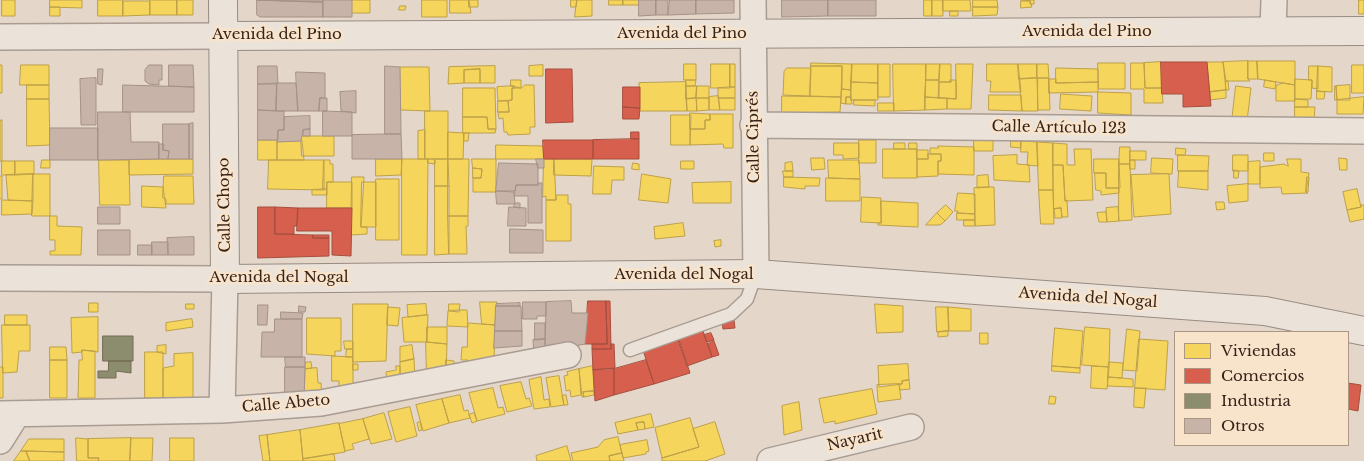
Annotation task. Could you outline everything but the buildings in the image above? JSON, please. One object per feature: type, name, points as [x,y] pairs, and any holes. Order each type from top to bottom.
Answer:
[{"type":"main road","name":"Calle Chopo","points":[[223,0],[226,279]]},
{"type":"main road","name":"Avenida del Pino","points":[[223,36],[1364,31]]},
{"type":"main road","name":"Avenida del Nogal","points":[[226,279],[756,274],[1265,311],[1364,332]]},
{"type":"street","name":"Calle Ciprés","points":[[752,0],[756,274]]},
{"type":"street","points":[[1273,31],[1274,0]]},
{"type":"street","name":"Avenida del Pino","points":[[0,37],[223,36]]},
{"type":"street","name":"Calle Artículo 123","points":[[753,125],[1364,131]]},
{"type":"street","name":"Avenida del Nogal","points":[[0,278],[226,279]]},
{"type":"street","name":"Calle Chopo","points":[[222,410],[226,279]]},
{"type":"street","name":"Calle Abeto","points":[[9,414],[222,410],[321,403],[568,355]]},
{"type":"street","points":[[0,441],[9,414]]},
{"type":"street","name":"Nayarit","points":[[770,461],[911,427]]},
{"type":"lane","points":[[630,350],[731,314],[746,299],[756,274]]}]
